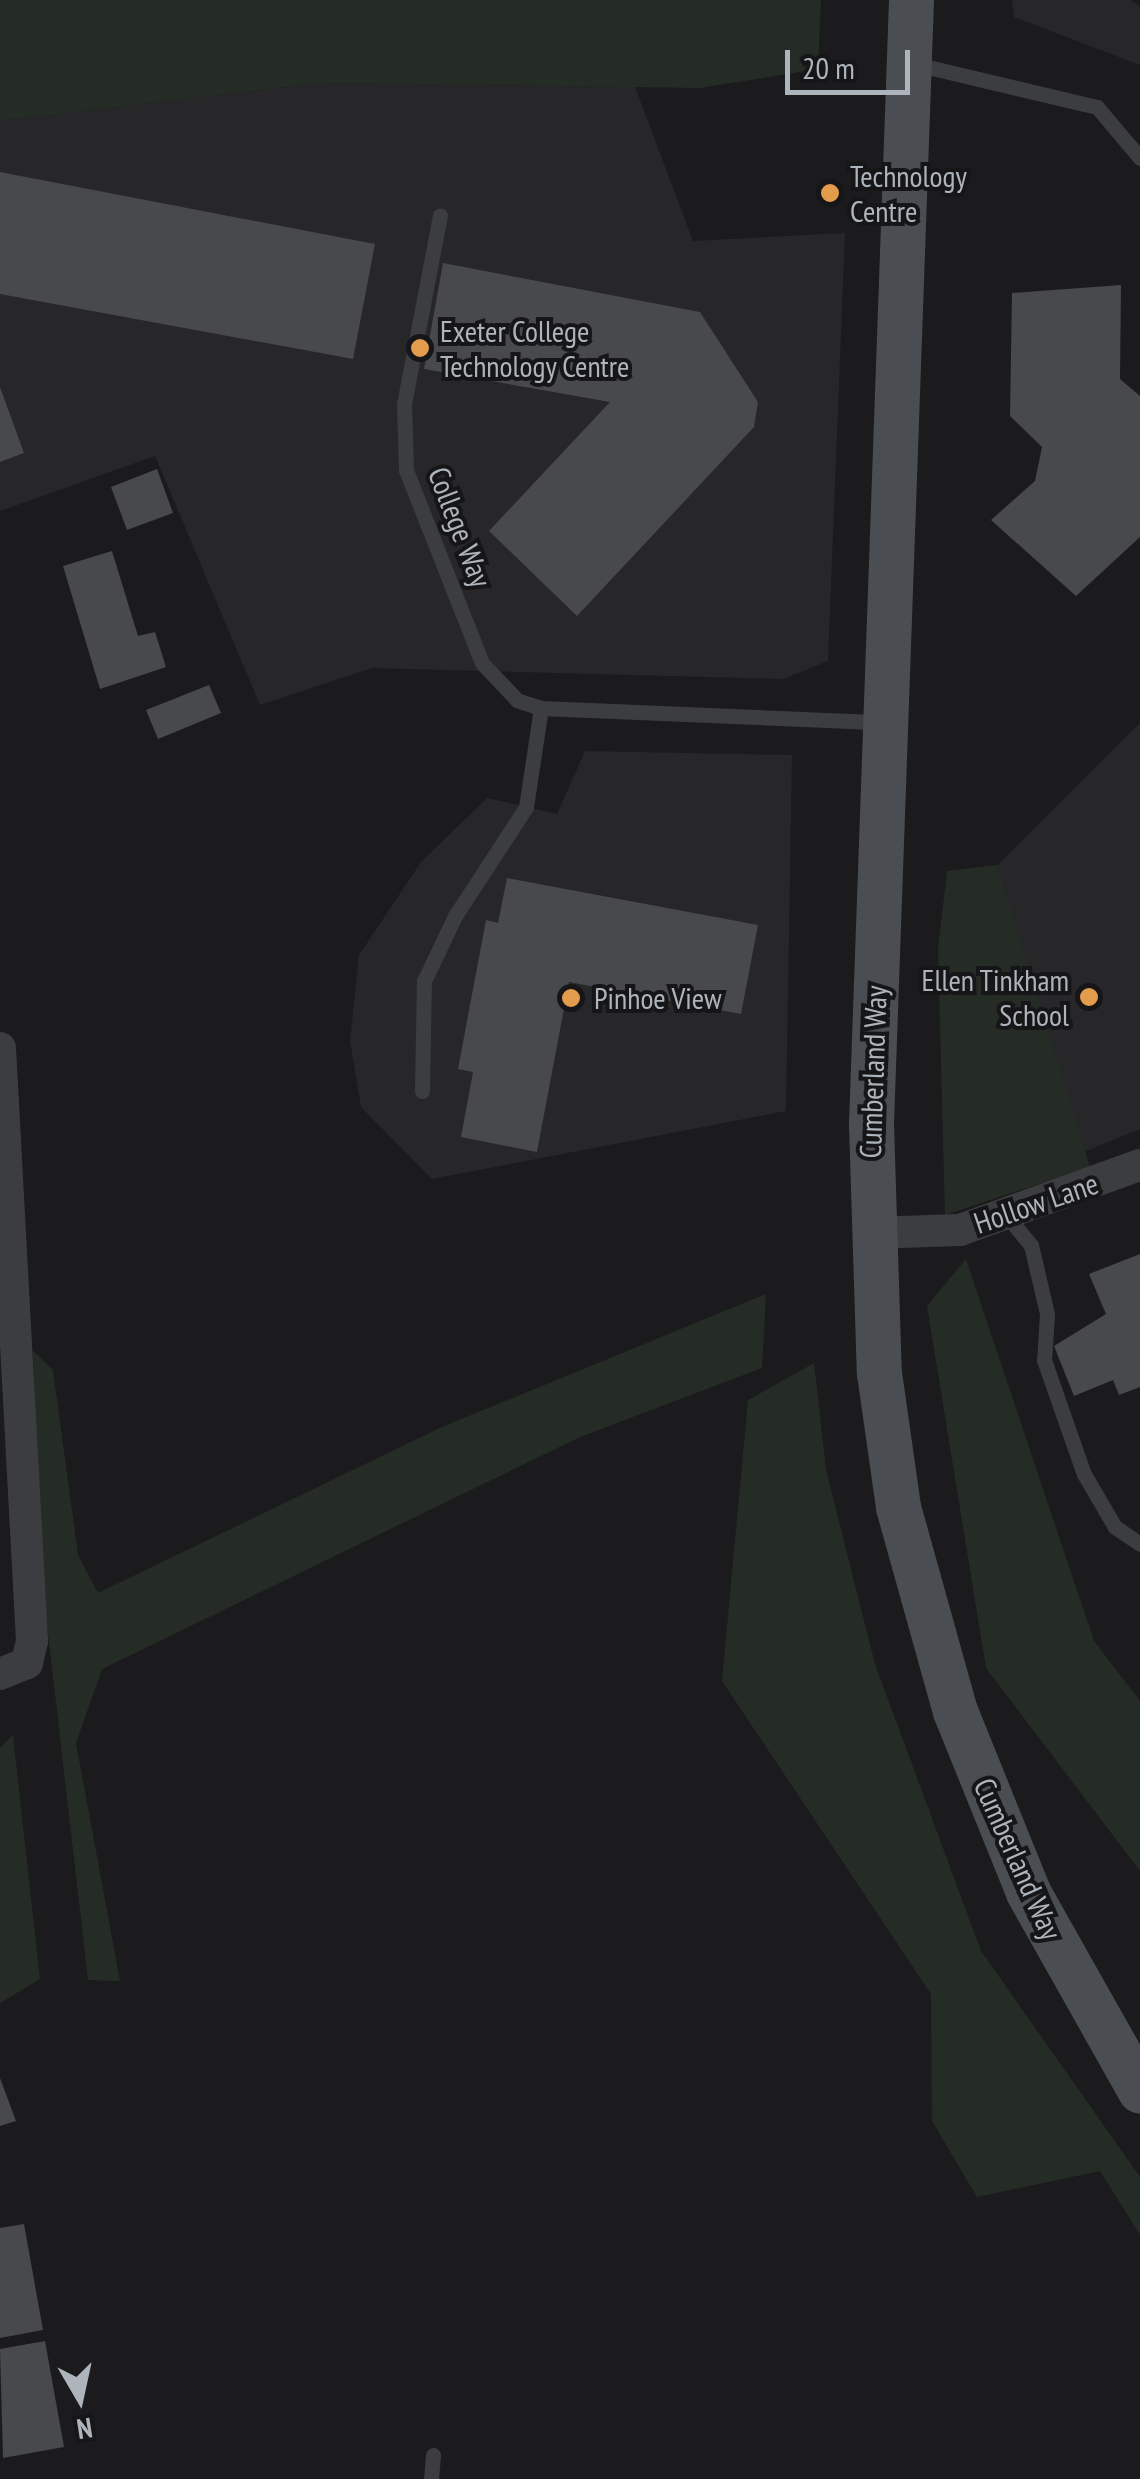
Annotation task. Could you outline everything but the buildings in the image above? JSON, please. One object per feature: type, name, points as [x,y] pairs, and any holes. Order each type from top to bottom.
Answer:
[{"type":"main road","name":"Cumberland Way","points":[[911,0],[869,1232],[898,1507],[955,1711],[1028,1892],[1140,2091]]},
{"type":"street","points":[[0,1048],[14,1668]]},
{"type":"street","name":"Hollow Lane","points":[[869,1232],[960,1230],[1008,1217],[1140,1165]]},
{"type":"lane","points":[[907,63],[1097,107],[1140,158]]},
{"type":"lane","name":"College Way","points":[[440,215],[404,404],[406,470],[482,663],[494,683],[541,708],[884,722]]},
{"type":"lane","points":[[422,1091],[424,981],[455,916],[526,806],[541,708]]},
{"type":"lane","points":[[1008,1217],[1030,1245],[1048,1314],[1044,1360],[1084,1474],[1115,1527],[1140,1544]]},
{"type":"lane","points":[[432,2479],[434,2455]]},
{"type":"shaded area","points":[[0,0],[821,0],[818,69],[700,88],[322,83],[0,121]]},
{"type":"shaded area","points":[[1012,0],[1130,0],[1140,6],[1140,65],[1014,17]]},
{"type":"shaded area","name":"Exeter College Technology Centre","points":[[322,83],[635,87],[693,241],[845,233],[828,661],[783,679],[372,668],[260,705],[155,456],[0,511],[0,121]]},
{"type":"shaded area","name":"Ellen Tinkham School","points":[[1140,723],[1140,1129],[1084,1152],[997,866]]},
{"type":"shaded area","name":"Pinhoe View","points":[[585,751],[792,755],[786,1111],[432,1179],[361,1107],[350,1041],[359,955],[421,862],[487,798],[557,814]]},
{"type":"shaded area","points":[[997,865],[1090,1167],[945,1215],[938,948],[947,871]]},
{"type":"shaded area","points":[[966,1259],[1094,1641],[1140,1701],[1140,1871],[986,1668],[927,1306]]},
{"type":"shaded area","points":[[766,1294],[762,1368],[580,1437],[102,1669],[76,1743],[120,1981],[88,1980],[40,1564],[33,1351],[53,1370],[78,1555],[98,1593],[442,1427]]},
{"type":"shaded area","points":[[814,1363],[826,1470],[875,1664],[981,1951],[1140,2177],[1140,2235],[1100,2171],[977,2197],[932,2121],[931,1994],[722,1681],[748,1400]]},
{"type":"shaded area","points":[[13,1735],[40,1979],[0,2003],[0,1748]]},
{"type":"place","name":"Technology Centre","points":[[830,193]]},
{"type":"place","name":"Exeter College Technology Centre","points":[[420,348]]},
{"type":"place","name":"Ellen Tinkham School","points":[[1089,997]]},
{"type":"place","name":"Pinhoe View","points":[[571,998]]}]
